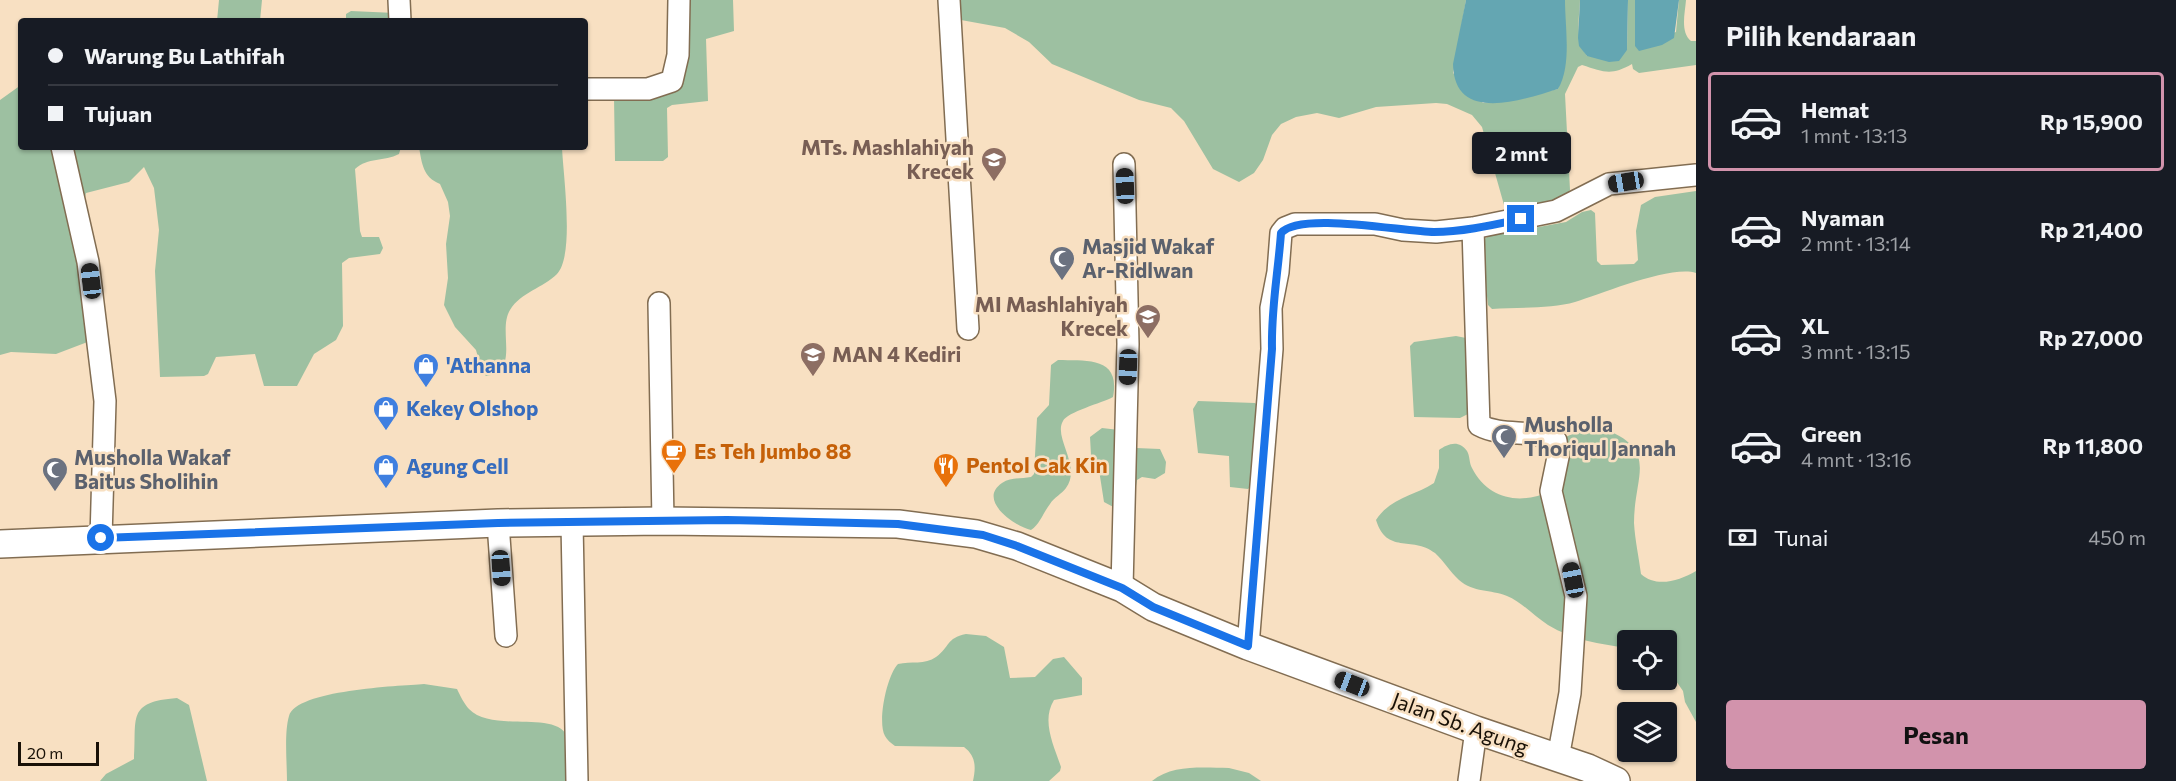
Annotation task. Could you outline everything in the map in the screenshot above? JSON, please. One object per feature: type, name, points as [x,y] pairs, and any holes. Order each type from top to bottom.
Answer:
[{"type":"street","points":[[399,0],[400,18]]},
{"type":"street","points":[[588,89],[648,89],[672,81],[678,55],[679,0]]},
{"type":"street","points":[[949,0],[968,329]]},
{"type":"street","points":[[63,150],[88,262],[105,401],[101,538]]},
{"type":"street","points":[[1122,588],[1128,344],[1124,164]]},
{"type":"street","points":[[1248,646],[1272,349],[1271,308],[1278,272],[1281,233],[1295,224],[1375,224],[1403,230],[1436,232],[1473,228],[1563,208],[1609,184],[1696,175]]},
{"type":"street","points":[[1473,228],[1479,425],[1504,431],[1547,436],[1556,441],[1558,457],[1551,491],[1576,596],[1569,693],[1558,758]]},
{"type":"street","points":[[659,303],[663,521]]},
{"type":"street","name":"Jalan Sb. Agung","points":[[0,544],[498,523],[663,521],[898,524],[976,534],[1017,546],[1122,588],[1153,607],[1248,646],[1616,781]]},
{"type":"street","points":[[572,522],[577,781]]},
{"type":"street","points":[[498,523],[506,636]]},
{"type":"street","points":[[1470,781],[1476,730]]},
{"type":"green space","points":[[219,0],[262,0],[260,18],[217,18]]},
{"type":"green space","points":[[683,0],[733,0],[734,31],[706,39],[708,101],[672,105],[667,108],[668,157],[663,161],[615,161],[614,97],[669,91]]},
{"type":"green space","points":[[959,0],[1466,0],[1453,73],[1483,103],[1499,102],[1558,89],[1565,67],[1565,0],[1580,0],[1579,37],[1587,56],[1627,50],[1628,0],[1635,0],[1635,46],[1676,32],[1679,0],[1686,0],[1684,28],[1691,41],[1696,41],[1696,65],[1639,73],[1633,69],[1632,64],[1613,71],[1602,71],[1582,65],[1578,67],[1565,94],[1570,190],[1563,201],[1506,212],[1482,127],[1472,115],[1447,104],[1376,107],[1339,118],[1317,113],[1296,117],[1281,124],[1272,135],[1263,160],[1254,173],[1239,182],[1213,169],[1184,121],[1171,108],[1139,100],[1052,64],[1029,42],[1005,28],[961,20]]},
{"type":"green space","points":[[351,11],[395,13],[397,18],[346,18],[346,14]]},
{"type":"green space","points":[[18,87],[18,150],[400,150],[399,154],[365,163],[355,169],[362,237],[379,237],[383,248],[380,254],[349,258],[342,263],[343,326],[336,340],[314,354],[297,386],[264,386],[255,354],[216,357],[208,374],[204,376],[160,377],[155,271],[159,230],[154,188],[144,167],[129,182],[86,193],[80,221],[98,338],[56,354],[11,352],[0,355],[0,100]]},
{"type":"green space","points":[[420,150],[562,150],[567,233],[562,264],[557,274],[526,294],[510,310],[506,328],[506,358],[503,367],[497,373],[486,376],[482,372],[476,350],[455,327],[444,305],[448,278],[446,244],[450,216],[448,202],[440,184],[427,174]]},
{"type":"green space","points":[[1696,191],[1696,273],[1670,273],[1653,277],[1566,304],[1492,309],[1488,305],[1481,241],[1489,236],[1566,222],[1582,212],[1591,210],[1595,213],[1597,261],[1601,265],[1634,264],[1638,260],[1636,231],[1641,205],[1655,197]]},
{"type":"green space","points":[[1456,336],[1466,338],[1470,413],[1460,418],[1414,417],[1410,346],[1414,342]]},
{"type":"green space","points":[[1058,360],[1090,361],[1106,368],[1112,374],[1113,397],[1078,411],[1063,421],[1061,428],[1071,471],[1070,480],[1031,530],[1008,518],[1001,511],[994,497],[995,490],[1005,481],[1031,477],[1034,474],[1037,418],[1049,405],[1051,365]]},
{"type":"green space","points":[[1198,401],[1255,403],[1258,406],[1251,486],[1248,489],[1230,487],[1229,456],[1198,453],[1193,409]]},
{"type":"green space","points":[[1599,427],[1618,435],[1631,444],[1637,454],[1640,465],[1634,523],[1641,574],[1654,581],[1668,582],[1696,571],[1696,722],[1677,682],[1677,630],[1617,630],[1617,646],[1577,638],[1548,625],[1513,599],[1470,587],[1456,577],[1435,553],[1417,545],[1393,541],[1386,537],[1376,520],[1395,502],[1434,483],[1439,468],[1439,450],[1453,444],[1464,447],[1479,479],[1496,493],[1506,497],[1528,498],[1551,491],[1556,441],[1582,430]]},
{"type":"green space","points":[[1102,428],[1119,430],[1136,448],[1160,449],[1166,462],[1165,473],[1155,479],[1142,477],[1137,480],[1134,498],[1117,509],[1104,502],[1099,470],[1091,455],[1090,437]]},
{"type":"green space","points":[[966,634],[986,636],[1004,647],[1010,678],[1035,677],[1053,659],[1064,657],[1082,678],[1082,695],[1054,700],[1050,708],[1050,734],[1061,767],[1060,771],[1049,781],[973,781],[974,762],[971,754],[964,747],[895,746],[885,736],[882,720],[884,699],[890,678],[898,664],[932,659],[951,640]]},
{"type":"green space","points":[[424,684],[457,689],[467,707],[479,716],[492,720],[537,722],[560,728],[569,741],[577,781],[287,781],[287,723],[296,707],[309,700],[349,691]]},
{"type":"green space","points":[[177,698],[189,705],[207,781],[100,781],[106,774],[134,759],[135,723],[142,708],[149,703]]},
{"type":"green space","points":[[1229,768],[1249,773],[1261,781],[1152,781],[1179,769]]},
{"type":"water","points":[[1466,0],[1565,0],[1566,57],[1565,69],[1558,89],[1509,102],[1477,101],[1465,95],[1456,83],[1453,64]]},
{"type":"water","points":[[1580,0],[1628,0],[1627,50],[1619,61],[1609,62],[1587,56],[1579,46]]},
{"type":"water","points":[[1635,0],[1679,0],[1674,38],[1662,45],[1639,51],[1635,46]]},
{"type":"place","name":"MTs. Mashlahiyah Krecek","points":[[994,183]]},
{"type":"place","name":"Masjid Wakaf Ar-Ridlwan","points":[[1062,282]]},
{"type":"place","name":"MI Mashlahiyah Krecek","points":[[1148,340]]},
{"type":"place","name":"MAN 4 Kediri","points":[[813,378]]},
{"type":"place","name":"'Athanna","points":[[426,389]]},
{"type":"place","name":"Kekey Olshop","points":[[386,432]]},
{"type":"place","name":"Musholla Thoriqul Jannah","points":[[1504,460]]},
{"type":"place","name":"Es Teh Jumbo 88","points":[[674,475]]},
{"type":"place","name":"Pentol Cak Kin","points":[[946,489]]},
{"type":"place","name":"Agung Cell","points":[[386,490]]},
{"type":"place","name":"Musholla Wakaf Baitus Sholihin","points":[[55,493]]},
{"type":"route","points":[[101,538],[498,523],[727,520],[898,524],[983,535],[1017,546],[1122,588],[1153,607],[1248,646],[1272,349],[1271,308],[1278,272],[1281,233],[1285,228],[1295,224],[1375,224],[1403,230],[1436,232],[1521,219]]}]
